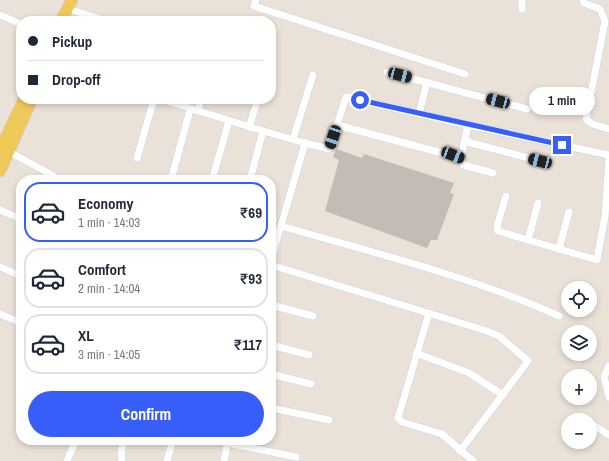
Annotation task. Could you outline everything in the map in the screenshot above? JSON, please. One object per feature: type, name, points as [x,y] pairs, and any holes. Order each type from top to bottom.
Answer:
[{"type":"main road","points":[[65,16],[73,5],[80,0]]},
{"type":"main road","points":[[71,16],[73,5]]},
{"type":"main road","points":[[0,171],[4,150],[22,104]]},
{"type":"main road","points":[[4,150],[29,104]]},
{"type":"street","points":[[256,0],[254,6],[465,74]]},
{"type":"street","points":[[522,0],[522,9]]},
{"type":"street","points":[[582,0],[584,3],[600,9],[605,21],[586,118],[592,124],[609,129]]},
{"type":"street","points":[[73,5],[96,16]]},
{"type":"street","points":[[0,15],[16,22]]},
{"type":"street","points":[[387,72],[527,109]]},
{"type":"street","points":[[293,139],[313,74]]},
{"type":"street","points":[[419,114],[427,82]]},
{"type":"street","points":[[176,104],[249,127],[329,149],[346,97],[609,155]]},
{"type":"street","points":[[137,158],[153,104]]},
{"type":"street","points":[[173,175],[197,104]]},
{"type":"street","points":[[249,127],[256,104]]},
{"type":"street","points":[[213,175],[229,121]]},
{"type":"street","points":[[337,125],[461,158]]},
{"type":"street","points":[[468,125],[461,158],[463,166],[493,173]]},
{"type":"street","points":[[251,175],[263,131]]},
{"type":"street","points":[[464,141],[540,161]]},
{"type":"street","points":[[276,243],[305,143]]},
{"type":"street","points":[[4,150],[52,175]]},
{"type":"street","points":[[506,196],[497,226],[498,231],[597,260],[604,216],[609,160]]},
{"type":"street","points":[[528,240],[538,203]]},
{"type":"street","points":[[0,210],[16,217]]},
{"type":"street","points":[[559,248],[569,212]]},
{"type":"street","points":[[281,226],[485,286],[523,300],[559,316]]},
{"type":"street","points":[[0,267],[16,274]]},
{"type":"street","points":[[276,267],[499,336],[528,361],[460,451]]},
{"type":"street","points":[[276,306],[313,316]]},
{"type":"street","points":[[429,313],[398,418],[402,422],[442,434],[473,461]]},
{"type":"street","points":[[0,314],[16,321]]},
{"type":"street","points":[[276,346],[309,356]]},
{"type":"street","points":[[416,353],[470,373],[503,395]]},
{"type":"street","points":[[609,366],[604,377],[609,397]]},
{"type":"street","points":[[276,375],[311,384]]},
{"type":"street","points":[[276,409],[329,420]]},
{"type":"street","points":[[597,427],[609,435]]},
{"type":"street","points":[[67,461],[74,445]]},
{"type":"street","points":[[122,461],[121,453],[123,445]]},
{"type":"street","points":[[167,461],[172,445]]},
{"type":"street","points":[[224,461],[227,445]]},
{"type":"street","points":[[242,445],[296,456]]},
{"type":"building","points":[[336,149],[362,158],[364,154],[454,183],[450,193],[454,194],[437,240],[431,240],[427,248],[325,211],[339,160],[333,157]]},
{"type":"route","points":[[360,100],[562,145]]}]
